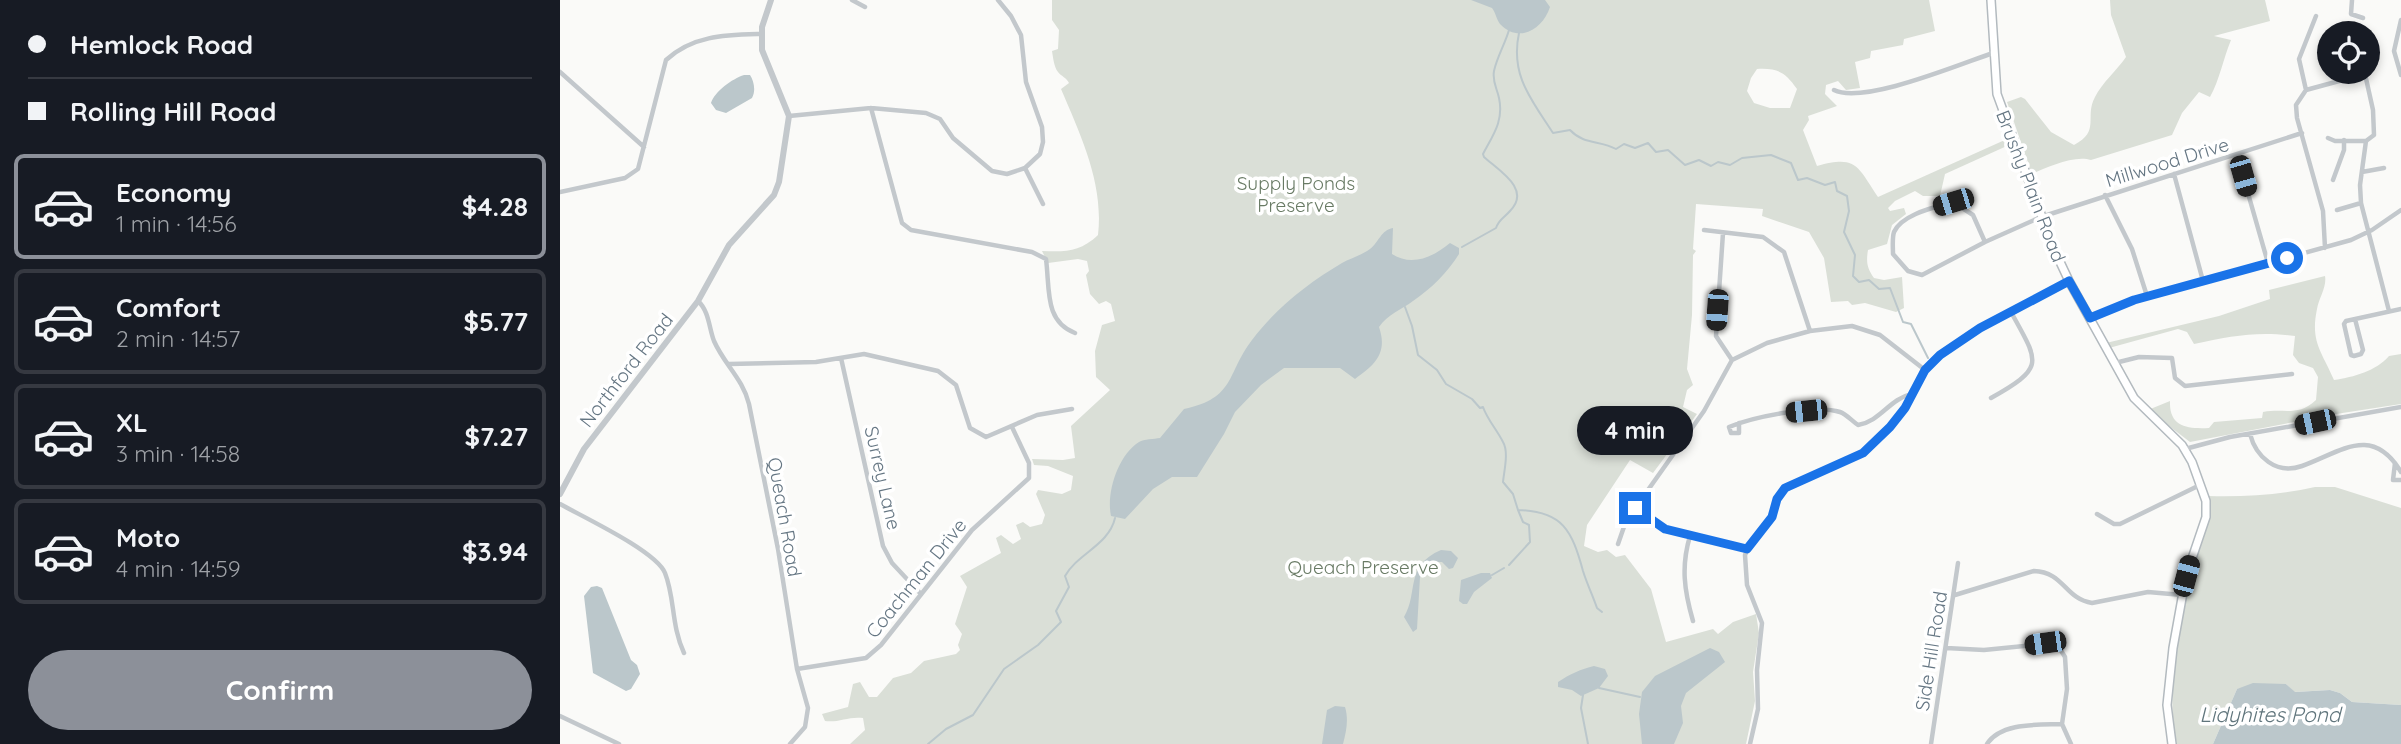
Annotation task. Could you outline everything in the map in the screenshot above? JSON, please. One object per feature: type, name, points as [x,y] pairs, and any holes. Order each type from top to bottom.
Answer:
[{"type":"main road","name":"Brushy Plain Road","points":[[1991,0],[1994,80],[1998,101],[2040,217],[2069,281],[2142,408],[2173,434],[2185,449],[2201,485],[2207,514],[2190,560],[2182,595],[2168,686],[2168,720],[2172,744]]},
{"type":"street","points":[[771,0],[761,34],[762,50],[789,116],[871,108],[926,113],[940,119],[953,138],[992,171],[1007,174],[1025,168],[1040,154],[1043,142],[1042,127],[1026,82],[1021,36],[1011,16],[998,0]]},
{"type":"street","points":[[852,0],[865,7]]},
{"type":"street","points":[[2352,0],[2351,14],[2362,18]]},
{"type":"street","points":[[2306,90],[2299,59],[2316,16]]},
{"type":"street","points":[[2401,20],[2394,51],[2401,75]]},
{"type":"street","points":[[560,192],[625,178],[638,169],[666,60],[679,48],[711,36],[761,34]]},
{"type":"street","points":[[1834,90],[1848,95],[1890,88],[1993,53]]},
{"type":"street","points":[[560,72],[644,147]]},
{"type":"street","points":[[2325,248],[2323,211],[2296,105],[2306,90],[2365,74],[2373,110],[2374,135],[2366,141],[2335,141],[2328,138]]},
{"type":"street","points":[[871,108],[902,223],[911,230],[1032,252],[1043,257],[1046,259],[1053,318],[1061,327],[1075,332]]},
{"type":"street","name":"Northford Road","points":[[560,494],[584,449],[698,302],[729,245],[774,195],[785,154],[789,116]]},
{"type":"street","name":"Millwood Drive","points":[[1985,242],[2040,217],[2302,134]]},
{"type":"street","points":[[2333,180],[2344,150],[2344,140]]},
{"type":"street","points":[[2366,141],[2361,203],[2389,311]]},
{"type":"street","points":[[2237,155],[2268,263]]},
{"type":"street","points":[[1025,168],[1043,204]]},
{"type":"street","points":[[2362,172],[2384,168]]},
{"type":"street","points":[[2174,174],[2203,281]]},
{"type":"street","points":[[2105,195],[2132,249],[2147,296]]},
{"type":"street","points":[[1953,202],[1973,215],[1985,242],[1922,275],[1908,271],[1893,254],[1893,233],[1901,223],[1927,209],[1953,202]]},
{"type":"street","points":[[2337,210],[2361,203]]},
{"type":"street","points":[[2090,318],[2147,296],[2325,248],[2368,232],[2401,210]]},
{"type":"street","points":[[1704,230],[1763,237],[1784,252],[1810,331]]},
{"type":"street","points":[[1723,233],[1716,336],[1732,360]]},
{"type":"street","points":[[1750,744],[1758,709],[1757,670],[1762,632],[1760,615],[1746,577],[1747,549],[1772,517],[1777,499],[1785,488],[1863,453],[1890,427],[1913,394],[1925,370],[1961,340],[2069,281]]},
{"type":"street","name":"Queach Road","points":[[698,302],[704,307],[714,340],[742,382],[749,404],[778,549],[797,669],[808,713],[805,727],[790,744]]},
{"type":"street","points":[[2354,319],[2363,350],[2361,354],[2354,356],[2351,355],[2344,324],[2354,319],[2401,309]]},
{"type":"street","points":[[1991,398],[2021,381],[2031,369],[2032,352],[2011,312]]},
{"type":"street","points":[[1618,544],[1626,521],[1704,411],[1732,360],[1767,343],[1810,331],[1852,326],[1880,335],[1925,370]]},
{"type":"street","points":[[729,364],[801,363],[874,355],[938,371],[956,385],[967,423],[975,432],[992,436],[1037,415],[1072,409]]},
{"type":"street","points":[[2115,363],[2139,356],[2172,358],[2175,377],[2185,386],[2235,378],[2292,374]]},
{"type":"street","name":"Surrey Lane","points":[[841,358],[883,545],[892,563],[920,593]]},
{"type":"street","points":[[1739,423],[1769,415],[1825,409],[1843,412],[1858,425],[1869,423],[1899,397],[1913,394]]},
{"type":"street","points":[[2185,449],[2250,434],[2401,408]]},
{"type":"street","name":"Coachman Drive","points":[[797,669],[866,657],[881,645],[972,530],[1029,478],[1029,463],[1012,427]]},
{"type":"street","points":[[2250,434],[2256,453],[2268,463],[2279,466],[2301,466],[2337,450],[2360,445],[2387,452],[2401,472]]},
{"type":"street","points":[[2395,462],[2393,480],[2401,480]]},
{"type":"street","points":[[2097,514],[2114,524],[2120,524],[2201,485]]},
{"type":"street","points":[[560,504],[660,564],[666,575],[676,634],[684,653]]},
{"type":"street","points":[[1635,508],[1665,529],[1747,549]]},
{"type":"street","points":[[1690,536],[1684,557],[1684,588],[1693,621]]},
{"type":"street","name":"Side Hill Road","points":[[1931,744],[1958,563]]},
{"type":"street","points":[[1955,595],[2034,570],[2056,576],[2076,598],[2085,602],[2148,592],[2182,595]]},
{"type":"street","points":[[1946,648],[1984,650],[2045,643],[2060,649],[2065,657],[2067,688],[2062,724],[2071,744]]},
{"type":"street","points":[[560,716],[619,744]]},
{"type":"street","points":[[1987,744],[1997,733],[2062,724]]},
{"type":"green space","points":[[1052,0],[1929,0],[1935,31],[1904,39],[1903,45],[1871,51],[1870,58],[1855,62],[1860,88],[1846,90],[1838,81],[1826,85],[1825,94],[1837,106],[1808,116],[1809,120],[1803,130],[1817,166],[1840,162],[1855,166],[1878,197],[2007,139],[2009,145],[1945,174],[1940,196],[1923,196],[1915,191],[1895,201],[1888,208],[1890,211],[1904,208],[1906,214],[1892,225],[1887,244],[1868,250],[1868,265],[1874,278],[1884,280],[1902,277],[1904,308],[1896,312],[1865,303],[1852,305],[1848,301],[1831,302],[1824,258],[1809,232],[1762,216],[1763,209],[1696,204],[1693,249],[1696,251],[1693,255],[1692,315],[1687,369],[1693,385],[1687,390],[1683,407],[1697,414],[1653,473],[1630,460],[1587,525],[1584,546],[1598,552],[1607,550],[1616,557],[1625,555],[1651,589],[1666,642],[1713,629],[1718,634],[1733,622],[1756,614],[1759,633],[1753,672],[1755,701],[1746,744],[850,744],[865,730],[863,718],[825,721],[822,714],[848,707],[853,684],[860,682],[869,697],[877,697],[893,678],[911,673],[924,661],[956,654],[960,650],[958,645],[962,634],[955,624],[967,587],[960,576],[1001,553],[996,538],[1001,535],[1013,544],[1021,539],[1016,525],[1023,522],[1030,527],[1042,524],[1045,515],[1036,494],[1038,490],[1062,494],[1071,490],[1073,476],[1048,466],[1034,465],[1032,459],[1075,458],[1071,426],[1110,390],[1096,377],[1095,351],[1102,325],[1115,321],[1111,304],[1106,301],[1099,304],[1090,294],[1086,275],[1089,271],[1087,261],[1078,259],[1048,263],[1042,251],[1066,251],[1085,245],[1098,235],[1099,216],[1098,197],[1089,160],[1061,89],[1069,83],[1058,72],[1054,62],[1052,51],[1058,49],[1059,30],[1052,20]],"holes":[[[1757,69],[1780,72],[1797,89],[1790,108],[1770,108],[1754,103],[1747,91]]]},
{"type":"green space","points":[[2110,0],[2265,0],[2270,21],[2214,36],[2231,40],[2213,90],[2210,97],[2199,92],[2182,113],[2172,135],[2091,160],[2061,162],[2032,174],[2007,102],[2021,97],[2025,99],[2051,132],[2074,145],[2082,140],[2090,129],[2095,97],[2126,57],[2111,15]]},
{"type":"green space","points":[[2325,276],[2315,330],[2318,346],[2334,380],[2364,372],[2378,366],[2389,356],[2401,354],[2401,404],[2190,442],[2148,410],[2170,401],[2170,410],[2181,425],[2209,428],[2214,422],[2262,418],[2263,412],[2297,410],[2316,400],[2318,377],[2313,368],[2299,363],[2293,355],[2295,336],[2244,335],[2194,344],[2187,332],[2178,329],[2109,348],[2106,343],[2219,316],[2270,299],[2269,290]]},
{"type":"green space","points":[[2315,487],[2335,487],[2401,508],[2401,705],[2352,702],[2340,693],[2330,690],[2294,692],[2286,684],[2237,689],[2213,744],[2177,744],[2176,740],[2174,742],[2172,698],[2178,632],[2191,567],[2209,515],[2208,496],[2262,495]]},
{"type":"water","points":[[1471,0],[1545,0],[1550,7],[1547,15],[1536,27],[1530,31],[1515,33],[1500,24],[1492,8]]},
{"type":"water","points":[[750,75],[753,80],[752,98],[726,113],[716,110],[711,103],[716,94],[729,82]]},
{"type":"water","points":[[1393,228],[1392,254],[1400,258],[1422,259],[1450,243],[1459,248],[1459,254],[1433,285],[1391,315],[1379,327],[1382,344],[1374,363],[1355,379],[1340,368],[1284,368],[1261,385],[1235,412],[1197,477],[1172,477],[1153,489],[1125,519],[1111,516],[1110,497],[1115,475],[1132,448],[1141,441],[1160,438],[1184,409],[1201,404],[1222,391],[1252,340],[1282,307],[1329,271],[1370,249],[1383,234]]},
{"type":"water","points":[[1441,550],[1451,551],[1458,558],[1453,568],[1449,569],[1442,562],[1435,562],[1420,577],[1417,629],[1413,632],[1404,617],[1414,580],[1429,556]]},
{"type":"water","points":[[1481,573],[1490,573],[1492,578],[1474,592],[1467,604],[1463,604],[1459,601],[1461,580]]},
{"type":"water","points":[[591,587],[602,588],[631,660],[637,665],[640,674],[631,689],[626,691],[593,673],[584,596]]},
{"type":"water","points":[[1710,648],[1719,652],[1725,662],[1686,693],[1681,706],[1683,723],[1674,744],[1642,744],[1639,714],[1642,692],[1655,676]]},
{"type":"water","points":[[1594,666],[1605,669],[1608,676],[1599,688],[1581,696],[1572,690],[1558,687],[1558,682]]},
{"type":"water","name":"Lidyhites Pond","points":[[2253,683],[2286,684],[2295,692],[2330,690],[2340,693],[2352,702],[2401,705],[2401,744],[2213,744],[2237,689]]},
{"type":"water","points":[[1335,706],[1345,707],[1347,726],[1343,744],[1322,744],[1327,710]]},
{"type":"waterway","points":[[1462,247],[1496,228],[1516,203],[1515,188],[1483,154],[1499,121],[1500,106],[1494,75],[1509,30]]},
{"type":"waterway","points":[[1519,33],[1517,62],[1524,86],[1553,133],[1570,130],[1581,138],[1616,149],[1624,144],[1635,148],[1648,143],[1656,152],[1668,150],[1685,165],[1699,160],[1711,166],[1718,162],[1730,165],[1742,158],[1771,155],[1791,163],[1798,180],[1807,178],[1825,185],[1835,182],[1837,191],[1847,196],[1849,211],[1844,232],[1855,255],[1853,276],[1859,282],[1869,280],[1879,289],[1890,288],[1903,322],[1911,324],[1928,358]]},
{"type":"waterway","points":[[1405,307],[1418,355],[1437,370],[1446,384],[1472,399],[1480,408],[1483,407],[1501,438],[1506,451],[1503,482],[1513,494],[1518,510],[1546,514],[1563,526],[1575,545],[1597,608],[1602,612]]},
{"type":"waterway","points":[[1509,565],[1530,542],[1529,525],[1523,522],[1518,510]]},
{"type":"waterway","points":[[928,744],[946,729],[973,715],[1004,669],[1038,645],[1061,622],[1056,611],[1069,587],[1065,576],[1077,561],[1100,542],[1112,527],[1115,518]]},
{"type":"waterway","points":[[1492,575],[1504,568]]},
{"type":"waterway","points":[[1599,688],[1640,697]]},
{"type":"waterway","points":[[1583,695],[1581,708],[1588,744]]},
{"type":"route","points":[[1635,508],[1665,529],[1747,549],[1772,517],[1777,499],[1785,488],[1863,453],[1882,437],[1905,408],[1931,363],[1980,328],[2069,281],[2090,318],[2134,300],[2287,258]]},
{"type":"park label","name":"Supply Ponds Preserve","points":[[1296,194]]},
{"type":"park label","name":"Queach Preserve","points":[[1363,567]]}]
